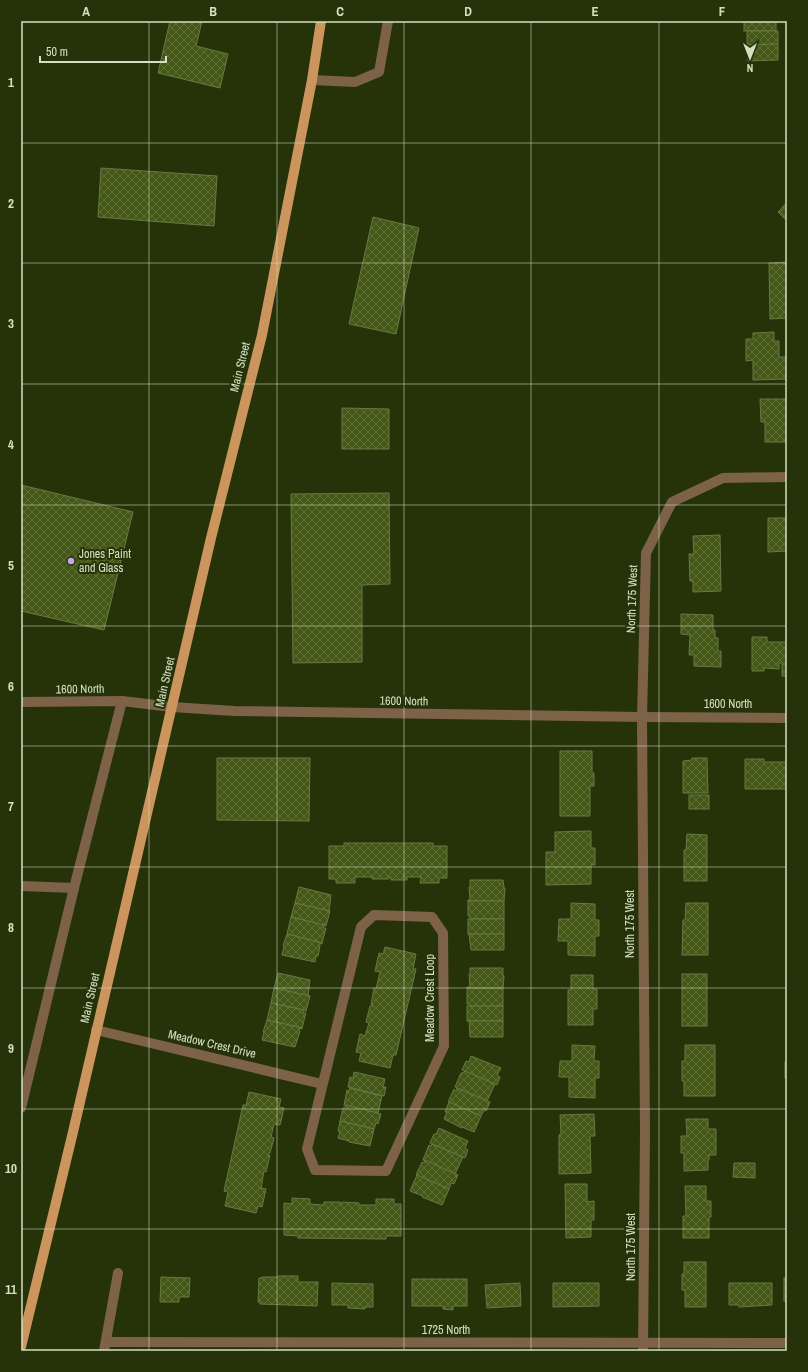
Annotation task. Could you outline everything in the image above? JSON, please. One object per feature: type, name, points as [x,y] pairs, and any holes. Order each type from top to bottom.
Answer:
[{"type":"main road","name":"Main Street","points":[[22,1340],[211,538],[262,335],[312,80],[321,21]]},
{"type":"street","points":[[312,80],[355,82],[379,72],[388,21]]},
{"type":"street","name":"North 175 West","points":[[643,1347],[645,1123],[642,717],[646,553],[672,502],[723,478],[787,477]]},
{"type":"street","points":[[21,1108],[74,888],[122,701]]},
{"type":"street","name":"1600 North","points":[[21,702],[122,701],[172,707],[234,711],[787,718]]},
{"type":"street","points":[[21,886],[74,888]]},
{"type":"street","name":"Meadow Crest Loop","points":[[374,916],[432,917],[443,933],[444,1046],[386,1171],[315,1170],[307,1149],[322,1084],[361,928],[374,916]]},
{"type":"street","name":"Meadow Crest Drive","points":[[96,1030],[322,1084]]},
{"type":"street","points":[[105,1346],[118,1273]]},
{"type":"street","name":"1725 North","points":[[105,1346],[643,1347],[787,1343]]},
{"type":"building","points":[[170,21],[202,21],[196,46],[228,54],[220,88],[158,73]]},
{"type":"building","points":[[744,21],[776,21],[776,31],[744,31]]},
{"type":"building","points":[[747,31],[778,31],[778,44],[747,45]]},
{"type":"building","points":[[778,44],[778,60],[748,61],[747,45]]},
{"type":"building","points":[[101,168],[217,176],[214,226],[98,217]]},
{"type":"building","points":[[787,202],[787,221],[778,212]]},
{"type":"building","points":[[373,217],[419,228],[396,334],[349,324]]},
{"type":"building","points":[[787,262],[787,318],[770,319],[769,263]]},
{"type":"building","points":[[774,332],[774,341],[779,341],[779,357],[787,357],[787,379],[753,380],[753,360],[746,361],[746,339],[753,339],[753,333]]},
{"type":"building","points":[[760,399],[787,399],[787,442],[765,442],[765,422],[761,422]]},
{"type":"building","points":[[342,408],[389,409],[389,449],[342,449]]},
{"type":"building","name":"Jones Paint and Glass","points":[[21,485],[133,512],[104,630],[21,611]]},
{"type":"building","points":[[389,493],[390,584],[362,585],[362,662],[293,663],[291,494]]},
{"type":"building","points":[[768,518],[786,518],[787,551],[768,552]]},
{"type":"building","points":[[720,535],[721,591],[693,592],[693,581],[690,581],[689,554],[694,554],[693,536]]},
{"type":"building","points":[[681,614],[713,615],[713,630],[715,630],[715,638],[718,638],[718,651],[721,651],[721,667],[694,666],[694,655],[689,655],[690,635],[681,634]]},
{"type":"building","points":[[752,637],[767,637],[767,642],[787,642],[787,676],[782,676],[782,663],[779,663],[779,669],[764,668],[764,671],[752,671]]},
{"type":"building","points":[[560,751],[592,751],[592,773],[594,773],[594,786],[590,786],[590,816],[560,816]]},
{"type":"building","points":[[217,758],[310,758],[309,821],[217,820]]},
{"type":"building","points":[[692,758],[707,758],[708,793],[683,793],[683,761],[692,760]]},
{"type":"building","points":[[745,759],[764,759],[764,762],[787,762],[787,789],[745,789]]},
{"type":"building","points":[[689,795],[709,795],[709,809],[689,809]]},
{"type":"building","points":[[591,831],[591,848],[595,848],[595,865],[591,865],[591,884],[546,885],[546,852],[555,852],[555,832]]},
{"type":"building","points":[[687,834],[707,835],[707,881],[684,881],[684,850],[686,850]]},
{"type":"building","points":[[344,843],[433,843],[433,846],[447,846],[447,878],[439,878],[439,883],[420,883],[421,877],[407,877],[407,880],[391,880],[391,877],[389,877],[389,879],[372,879],[372,877],[355,877],[355,883],[336,883],[336,879],[329,879],[329,846],[344,846]]},
{"type":"building","points":[[470,880],[503,880],[505,888],[504,901],[468,901],[470,900]]},
{"type":"building","points":[[299,887],[331,895],[329,911],[295,903]]},
{"type":"building","points":[[468,901],[504,901],[504,919],[470,919],[470,916],[468,916]]},
{"type":"building","points":[[295,903],[330,911],[326,926],[291,917]]},
{"type":"building","points":[[571,903],[595,904],[595,920],[599,920],[599,936],[595,936],[595,956],[568,955],[568,941],[558,941],[559,919],[571,919]]},
{"type":"building","points":[[686,903],[708,903],[708,955],[682,955],[683,920],[685,920]]},
{"type":"building","points":[[291,917],[324,925],[323,928],[326,928],[322,943],[287,934]]},
{"type":"building","points":[[468,919],[504,919],[504,934],[468,934]]},
{"type":"building","points":[[287,934],[322,943],[319,944],[318,956],[316,956],[315,962],[282,955]]},
{"type":"building","points":[[469,934],[504,934],[504,950],[471,950]]},
{"type":"building","points":[[385,947],[416,954],[413,969],[416,969],[396,1055],[393,1055],[390,1068],[359,1061],[361,1053],[356,1052],[360,1034],[365,1036],[369,1023],[366,1022],[370,1006],[372,1007],[373,1005],[371,1005],[374,988],[376,989],[380,972],[375,971],[379,953],[383,954]]},
{"type":"building","points":[[470,968],[503,968],[503,988],[467,988],[470,987]]},
{"type":"building","points":[[278,973],[310,980],[308,996],[274,988]]},
{"type":"building","points":[[682,974],[707,974],[707,1026],[682,1026]]},
{"type":"building","points":[[571,975],[593,975],[593,989],[597,989],[597,1009],[593,1009],[593,1025],[568,1025],[568,990],[571,990]]},
{"type":"building","points":[[274,988],[310,996],[306,1011],[271,1003]]},
{"type":"building","points":[[467,988],[503,988],[503,1006],[470,1006],[470,1004],[467,1004]]},
{"type":"building","points":[[271,1003],[304,1010],[303,1013],[306,1013],[302,1028],[267,1020]]},
{"type":"building","points":[[467,1006],[503,1006],[503,1021],[467,1021]]},
{"type":"building","points":[[267,1020],[302,1028],[299,1028],[300,1031],[295,1047],[262,1040]]},
{"type":"building","points":[[469,1021],[503,1021],[503,1037],[470,1037]]},
{"type":"building","points":[[572,1045],[595,1046],[594,1061],[599,1061],[599,1078],[595,1078],[595,1098],[569,1097],[569,1077],[559,1077],[560,1061],[572,1061]]},
{"type":"building","points":[[685,1045],[715,1045],[715,1096],[684,1096],[682,1061],[685,1061]]},
{"type":"building","points":[[471,1056],[501,1068],[497,1075],[500,1077],[497,1085],[462,1070],[466,1061],[469,1062]]},
{"type":"building","points":[[785,1062],[787,1062],[787,1078],[785,1078]]},
{"type":"building","points":[[465,1071],[495,1084],[487,1101],[455,1087],[461,1073]]},
{"type":"building","points":[[354,1072],[385,1079],[383,1087],[386,1087],[384,1096],[348,1087],[350,1077],[353,1078]]},
{"type":"building","points":[[350,1088],[382,1096],[378,1113],[344,1105],[347,1090],[349,1091]]},
{"type":"building","points":[[457,1088],[490,1102],[486,1111],[484,1110],[481,1116],[448,1102],[454,1089],[456,1091]]},
{"type":"building","points":[[249,1092],[281,1099],[279,1107],[284,1108],[280,1125],[274,1124],[271,1137],[274,1138],[270,1153],[268,1153],[268,1155],[270,1155],[266,1172],[264,1171],[261,1188],[266,1189],[262,1207],[258,1206],[256,1213],[225,1206],[228,1192],[224,1191],[243,1105],[246,1105]]},
{"type":"building","points":[[449,1102],[481,1116],[474,1132],[444,1119]]},
{"type":"building","points":[[346,1105],[381,1114],[378,1124],[376,1123],[374,1129],[340,1121],[343,1108],[345,1108]]},
{"type":"building","points":[[594,1114],[595,1136],[590,1136],[591,1173],[559,1174],[559,1135],[561,1134],[560,1115]]},
{"type":"building","points":[[686,1119],[708,1119],[708,1129],[716,1129],[716,1155],[709,1155],[708,1170],[684,1171],[684,1153],[681,1153],[681,1136],[687,1136]]},
{"type":"building","points":[[340,1121],[374,1129],[370,1146],[349,1142],[338,1138],[340,1132],[338,1131]]},
{"type":"building","points":[[439,1128],[468,1141],[465,1148],[468,1150],[465,1158],[430,1143],[434,1134],[436,1134]]},
{"type":"building","points":[[432,1144],[463,1157],[455,1174],[423,1160],[429,1145],[431,1146]]},
{"type":"building","points":[[425,1160],[458,1175],[454,1184],[451,1183],[449,1189],[416,1175],[422,1162],[424,1163]]},
{"type":"building","points":[[734,1163],[755,1163],[755,1178],[733,1177]]},
{"type":"building","points":[[417,1175],[449,1189],[442,1205],[410,1191]]},
{"type":"building","points":[[565,1184],[587,1184],[587,1202],[594,1201],[594,1220],[591,1220],[591,1237],[566,1238]]},
{"type":"building","points":[[685,1186],[706,1186],[706,1201],[711,1201],[709,1238],[683,1238],[683,1216],[686,1216]]},
{"type":"building","points":[[292,1198],[310,1199],[310,1204],[324,1205],[324,1202],[340,1202],[341,1205],[342,1202],[359,1203],[359,1205],[376,1205],[376,1199],[394,1199],[394,1204],[401,1204],[401,1236],[386,1236],[386,1239],[298,1238],[298,1236],[284,1235],[284,1203],[292,1204]]},
{"type":"building","points":[[684,1262],[706,1262],[706,1307],[685,1307],[685,1290],[682,1290]]},
{"type":"building","points":[[298,1276],[298,1282],[318,1282],[317,1306],[260,1304],[260,1302],[258,1302],[259,1278]]},
{"type":"building","points":[[161,1277],[190,1278],[189,1297],[179,1297],[179,1302],[160,1302]]},
{"type":"building","points":[[784,1278],[787,1278],[787,1301],[784,1301]]},
{"type":"building","points":[[412,1279],[467,1279],[467,1306],[453,1306],[453,1310],[443,1309],[443,1306],[412,1306]]},
{"type":"building","points":[[332,1283],[373,1284],[373,1307],[365,1307],[365,1309],[348,1308],[348,1305],[332,1305]]},
{"type":"building","points":[[520,1283],[521,1306],[487,1308],[485,1285]]},
{"type":"building","points":[[553,1283],[599,1283],[599,1306],[553,1307]]},
{"type":"building","points":[[729,1283],[772,1283],[772,1305],[739,1307],[739,1305],[729,1305]]},
{"type":"place","name":"Jones Paint and Glass","points":[[71,561]]}]
